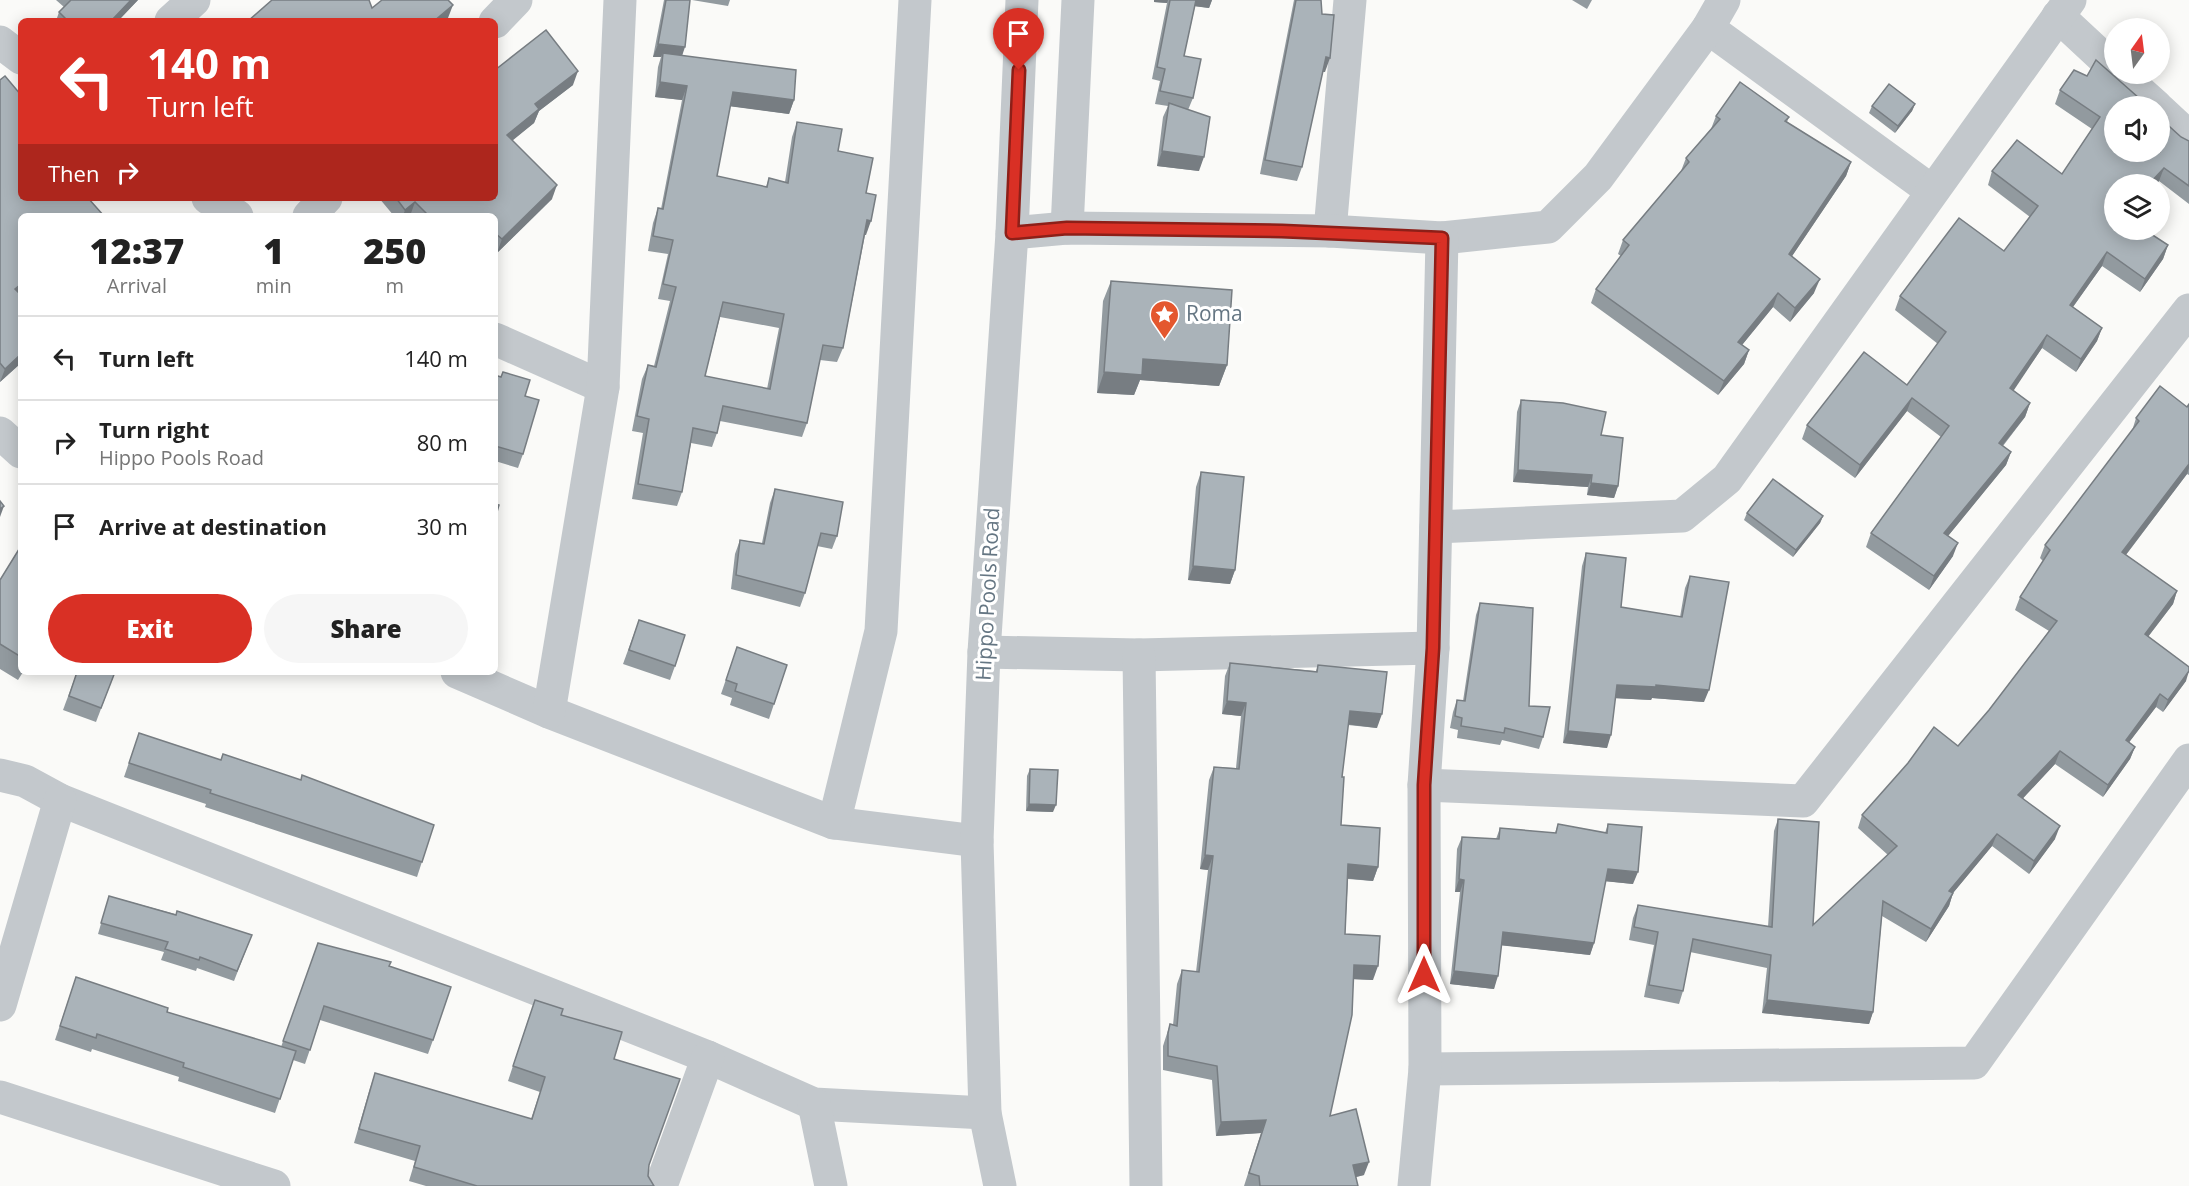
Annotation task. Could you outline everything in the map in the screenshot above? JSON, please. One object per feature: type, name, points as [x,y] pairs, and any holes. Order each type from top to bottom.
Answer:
[{"type":"street","points":[[174,18],[194,0]]},
{"type":"street","points":[[498,19],[516,0]]},
{"type":"street","points":[[549,712],[603,387],[620,0]]},
{"type":"street","points":[[834,823],[881,631],[915,0]]},
{"type":"street","name":"Hippo Pools Road","points":[[1000,1186],[985,1113],[977,841],[984,652],[1012,233],[1022,0]]},
{"type":"street","points":[[1067,228],[1078,0]]},
{"type":"street","points":[[1330,231],[1350,0]]},
{"type":"street","points":[[1012,233],[1067,228],[1330,231],[1442,238],[1548,227],[1598,177],[1708,28],[1724,0]]},
{"type":"street","points":[[1436,528],[1682,516],[1727,479],[2064,8],[2104,56]]},
{"type":"street","points":[[1708,28],[1932,191]]},
{"type":"street","points":[[0,42],[18,56]]},
{"type":"street","points":[[2131,84],[2145,96]]},
{"type":"street","points":[[2170,120],[2189,137]]},
{"type":"street","points":[[213,201],[232,213]]},
{"type":"street","points":[[312,213],[323,201]]},
{"type":"street","points":[[1414,1186],[1425,1069],[1424,785],[1433,648],[1442,238]]},
{"type":"street","points":[[1424,785],[1803,801],[2189,310]]},
{"type":"street","points":[[498,340],[603,387]]},
{"type":"street","points":[[0,433],[18,449]]},
{"type":"street","points":[[984,652],[1139,655],[1433,648]]},
{"type":"street","points":[[1139,655],[1146,1186]]},
{"type":"street","points":[[464,675],[549,712],[834,823],[977,841]]},
{"type":"street","points":[[0,758],[12,778],[60,800],[708,1057],[814,1104],[985,1113]]},
{"type":"street","points":[[1425,1069],[1974,1063],[2189,760]]},
{"type":"street","points":[[0,1005],[60,800]]},
{"type":"street","points":[[661,1186],[708,1057]]},
{"type":"street","points":[[0,1097],[274,1186]]},
{"type":"street","points":[[814,1104],[831,1186]]},
{"type":"building","points":[[71,0],[131,0],[114,18],[65,18],[59,12]]},
{"type":"building","points":[[272,0],[369,0],[372,8],[382,0],[448,0],[453,5],[438,18],[251,18]]},
{"type":"building","points":[[666,0],[690,0],[685,47],[658,44]]},
{"type":"building","points":[[1170,0],[1196,0],[1184,56],[1201,59],[1193,98],[1160,91],[1165,69],[1157,67]]},
{"type":"building","points":[[1296,0],[1321,0],[1322,14],[1334,15],[1330,58],[1326,57],[1302,167],[1265,160]]},
{"type":"building","points":[[546,30],[578,71],[535,104],[539,109],[507,135],[557,185],[502,239],[498,236],[498,213],[426,213],[415,202],[405,210],[398,201],[498,201],[498,68]]},
{"type":"building","points":[[663,53],[796,70],[794,100],[733,92],[717,176],[767,187],[769,178],[788,183],[797,122],[842,129],[838,151],[873,158],[866,193],[876,195],[871,221],[867,220],[843,348],[823,345],[807,423],[723,406],[717,433],[693,428],[682,492],[638,484],[649,419],[637,416],[648,365],[656,367],[676,287],[663,284],[673,240],[653,236],[658,208],[663,209],[687,86],[660,82]],"holes":[[[723,302],[784,314],[770,389],[705,376]]]},
{"type":"building","points":[[2096,60],[2104,67],[2104,84],[2123,84],[2137,96],[2104,96],[2104,162],[2170,162],[2170,127],[2189,141],[2189,186],[2164,168],[2158,174],[2104,174],[2104,240],[2160,240],[2168,245],[2145,279],[2107,252],[2070,305],[2102,328],[2081,359],[2047,335],[2010,388],[2030,403],[1999,443],[2011,452],[1944,533],[1958,543],[1934,576],[1871,533],[1949,426],[1912,398],[1860,465],[1807,425],[1864,352],[1907,385],[1946,332],[1900,296],[1959,218],[2004,251],[2038,206],[1992,171],[2017,140],[2062,174],[2100,117],[2060,90],[2074,70],[2087,76]]},
{"type":"building","points":[[5,76],[18,91],[18,201],[91,201],[101,213],[18,213],[18,286],[15,289],[18,292],[18,357],[5,369],[0,363],[0,80]]},
{"type":"building","points":[[1740,82],[1789,117],[1785,121],[1851,162],[1789,254],[1820,279],[1795,308],[1778,293],[1738,342],[1749,350],[1724,381],[1596,289],[1629,245],[1623,240],[1689,162],[1686,158],[1720,119],[1716,116]]},
{"type":"building","points":[[1889,84],[1915,104],[1898,126],[1872,106]]},
{"type":"building","points":[[1169,103],[1210,117],[1204,157],[1162,151]]},
{"type":"building","points":[[1111,281],[1232,290],[1227,365],[1143,359],[1142,375],[1104,372]]},
{"type":"building","points":[[503,372],[530,380],[525,396],[539,400],[523,454],[498,447],[498,376],[501,377]]},
{"type":"building","points":[[2160,386],[2187,407],[2189,404],[2189,464],[2122,552],[2177,591],[2145,634],[2189,667],[2189,671],[2168,700],[2160,694],[2126,740],[2135,747],[2108,785],[2060,751],[2018,795],[2060,826],[2034,861],[1997,834],[1949,891],[1953,893],[1931,929],[1883,901],[1873,1012],[1767,1000],[1771,955],[1693,939],[1683,991],[1649,985],[1658,932],[1634,927],[1638,905],[1772,927],[1778,819],[1819,822],[1813,925],[1897,846],[1862,815],[1908,763],[1934,727],[1958,746],[1989,710],[2057,621],[2020,597],[2050,550],[2045,545],[2139,421],[2136,418]]},
{"type":"building","points":[[1521,400],[1563,403],[1606,412],[1601,435],[1623,438],[1618,486],[1591,483],[1592,475],[1518,470]]},
{"type":"building","points":[[1201,472],[1244,477],[1235,570],[1193,566]]},
{"type":"building","points":[[1773,479],[1823,516],[1796,550],[1747,513]]},
{"type":"building","points":[[775,489],[843,502],[837,536],[821,533],[805,593],[736,575],[740,540],[764,544]]},
{"type":"building","points":[[18,551],[18,655],[0,644],[0,580]]},
{"type":"building","points":[[1586,553],[1626,558],[1621,607],[1682,617],[1690,576],[1729,582],[1709,690],[1656,685],[1656,687],[1617,685],[1611,735],[1568,731]]},
{"type":"building","points":[[1480,603],[1533,608],[1529,706],[1550,707],[1543,737],[1505,728],[1504,733],[1461,726],[1462,718],[1455,716],[1457,700],[1465,701]]},
{"type":"building","points":[[639,620],[685,635],[675,666],[629,650]]},
{"type":"building","points":[[737,647],[787,665],[774,704],[735,691],[737,684],[726,680]]},
{"type":"building","points":[[1230,663],[1317,672],[1318,665],[1387,672],[1382,714],[1350,711],[1342,777],[1344,777],[1341,825],[1380,828],[1378,867],[1348,864],[1345,934],[1380,936],[1378,966],[1354,965],[1352,1015],[1330,1116],[1356,1109],[1369,1162],[1353,1165],[1358,1186],[1260,1186],[1259,1176],[1249,1173],[1266,1120],[1221,1122],[1217,1066],[1168,1056],[1170,1024],[1177,1026],[1182,970],[1199,972],[1213,856],[1205,855],[1214,767],[1239,769],[1246,703],[1227,701]]},
{"type":"building","points":[[76,675],[114,675],[101,708],[69,696]]},
{"type":"building","points":[[139,733],[221,760],[223,754],[301,780],[302,775],[434,825],[422,862],[210,793],[211,790],[129,763]]},
{"type":"building","points":[[1030,769],[1058,770],[1056,805],[1029,804]]},
{"type":"building","points":[[1558,824],[1607,833],[1608,824],[1642,827],[1638,872],[1608,869],[1594,943],[1503,932],[1498,976],[1454,971],[1464,880],[1459,879],[1462,837],[1499,839],[1500,828],[1556,833]]},
{"type":"building","points":[[109,896],[176,915],[177,911],[252,935],[237,971],[200,957],[199,960],[165,949],[168,942],[101,923]]},
{"type":"building","points":[[318,943],[391,962],[389,966],[451,987],[433,1040],[324,1006],[310,1050],[283,1041]]},
{"type":"building","points":[[76,977],[168,1008],[167,1012],[296,1051],[280,1099],[183,1067],[184,1063],[97,1034],[96,1038],[60,1026]]},
{"type":"building","points":[[535,1000],[563,1009],[561,1015],[622,1032],[614,1059],[680,1079],[649,1165],[648,1176],[654,1186],[477,1186],[414,1167],[420,1146],[359,1129],[375,1073],[532,1119],[545,1077],[513,1066]]},
{"type":"place","name":"Roma","points":[[1165,340]]},
{"type":"route","points":[[1019,70],[1012,233],[1067,228],[1330,231],[1442,238],[1433,648],[1424,785],[1424,975]]}]
